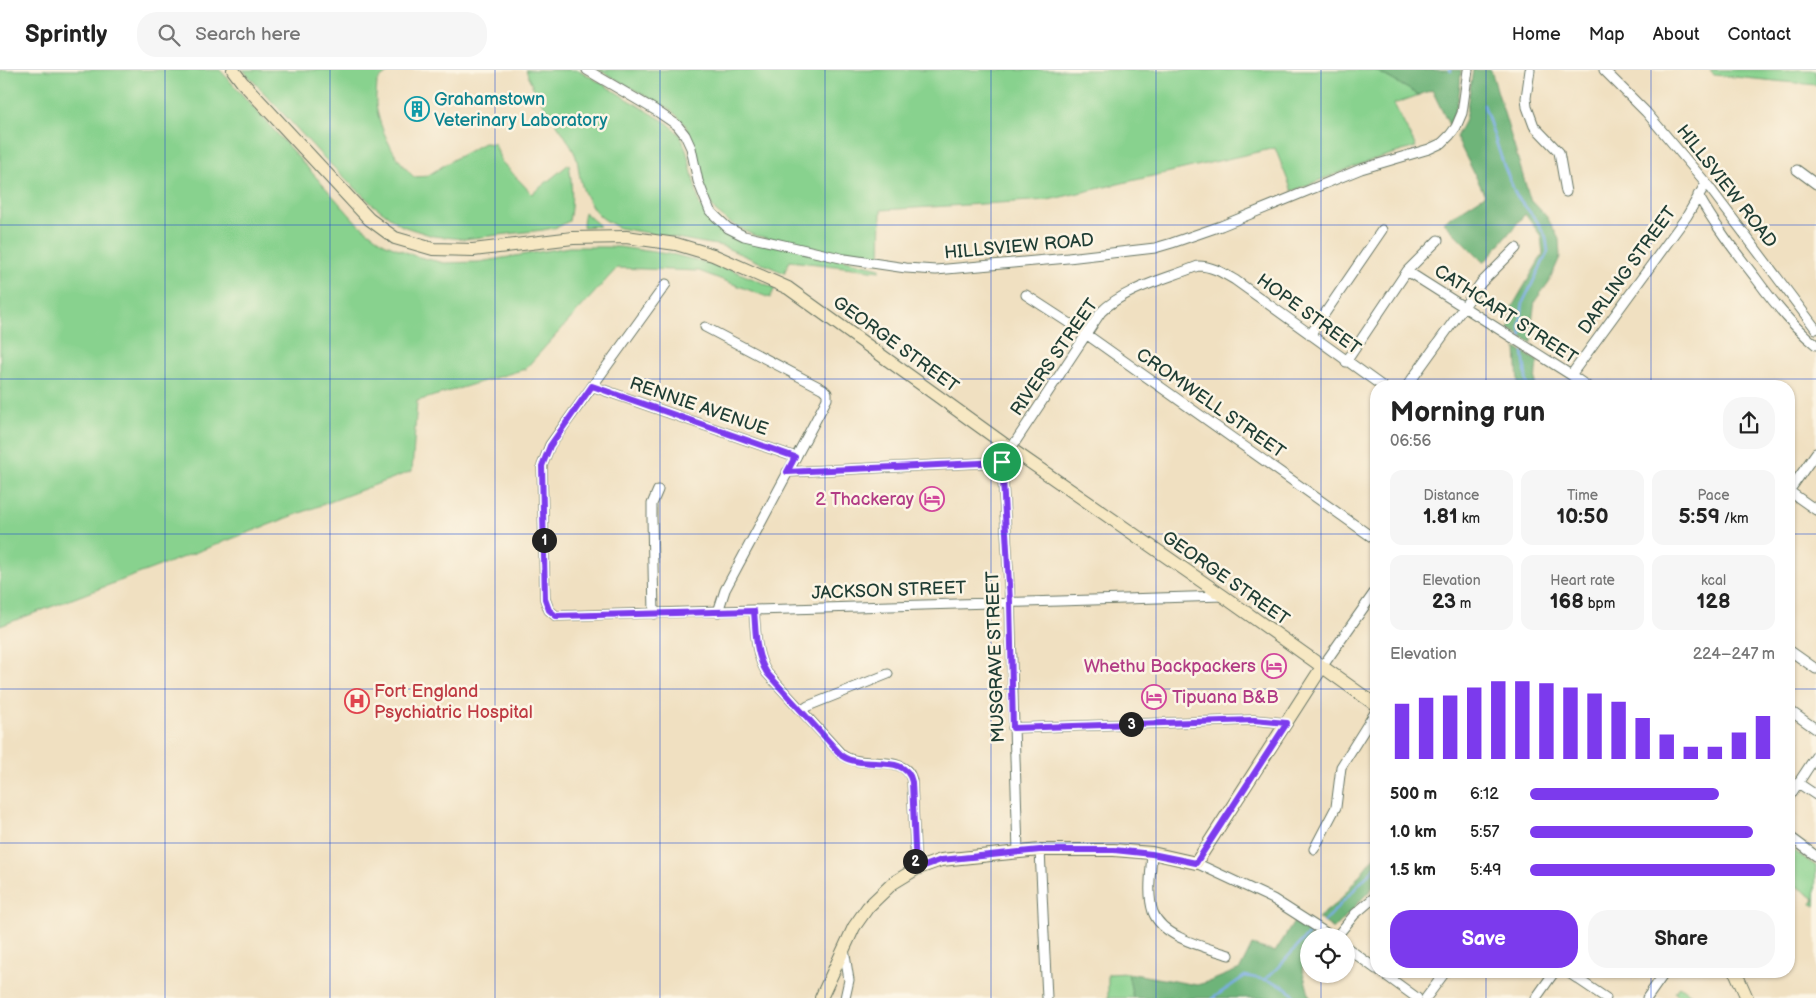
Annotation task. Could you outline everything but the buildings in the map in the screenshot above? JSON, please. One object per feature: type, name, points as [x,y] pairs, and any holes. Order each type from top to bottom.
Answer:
[{"type":"main road","points":[[227,70],[242,82]]},
{"type":"main road","points":[[233,70],[242,82]]},
{"type":"main road","name":"GEORGE STREET","points":[[242,82],[369,219],[395,238],[433,249],[473,250],[573,238],[626,237],[676,244],[720,258],[788,288],[1011,449],[1370,701]]},
{"type":"main road","points":[[821,998],[854,927],[868,907],[893,883],[916,869],[941,860],[1018,851],[1114,850],[1152,854],[1196,863],[1322,667]]},
{"type":"main road","points":[[1738,978],[1748,998]]},
{"type":"street","name":"HILLSVIEW ROAD","points":[[587,70],[677,125],[685,135],[691,148],[698,181],[710,211],[717,220],[735,232],[744,236],[844,259],[906,268],[936,270],[1068,258],[1155,248],[1172,244],[1361,169],[1430,149],[1442,143],[1456,127],[1462,113],[1468,70]]},
{"type":"street","points":[[1530,70],[1526,98],[1527,107],[1534,126],[1559,152],[1566,192]]},
{"type":"street","name":"HILLSVIEW ROAD","points":[[1604,70],[1646,112],[1706,183],[1816,330]]},
{"type":"street","points":[[1797,170],[1816,184]]},
{"type":"street","name":"DARLING STREET","points":[[1571,375],[1687,216],[1706,183]]},
{"type":"street","points":[[1698,195],[1725,238],[1762,287],[1788,320],[1816,345]]},
{"type":"street","points":[[1310,335],[1382,230]]},
{"type":"street","points":[[1346,362],[1408,271],[1438,240]]},
{"type":"street","points":[[1411,380],[1481,283],[1516,248]]},
{"type":"street","name":"RIVERS STREET","points":[[1002,462],[1101,312],[1112,302],[1126,294],[1198,266],[1207,266],[1216,270]]},
{"type":"street","name":"HOPE STREET","points":[[1216,270],[1235,280],[1373,380]]},
{"type":"street","name":"CATHCART STREET","points":[[1408,271],[1578,380]]},
{"type":"street","points":[[592,386],[666,284]]},
{"type":"street","name":"CROMWELL STREET","points":[[1026,295],[1086,334],[1370,536]]},
{"type":"street","points":[[705,327],[823,389],[827,393],[825,405],[795,457],[726,590],[718,612]]},
{"type":"street","name":"RENNIE AVENUE","points":[[592,386],[795,457]]},
{"type":"street","name":"JACKSON STREET","points":[[592,386],[550,446],[542,466],[545,599],[549,610],[556,616],[1223,596]]},
{"type":"street","points":[[1795,483],[1816,453]]},
{"type":"street","points":[[787,472],[1002,462]]},
{"type":"street","name":"MUSGRAVE STREET","points":[[1002,462],[1010,602],[1018,851]]},
{"type":"street","points":[[654,614],[652,504],[658,490]]},
{"type":"street","points":[[1795,495],[1816,510]]},
{"type":"street","points":[[1322,667],[1370,599]]},
{"type":"street","points":[[754,611],[757,652],[767,673],[842,756],[857,762],[896,764],[904,766],[909,772],[912,782],[916,869]]},
{"type":"street","points":[[1795,654],[1816,669]]},
{"type":"street","points":[[802,710],[888,674]]},
{"type":"street","points":[[1795,714],[1816,729]]},
{"type":"street","points":[[1013,728],[1254,720],[1287,723]]},
{"type":"street","points":[[1314,849],[1336,807],[1341,767],[1370,721]]},
{"type":"street","points":[[1795,784],[1816,756]]},
{"type":"street","points":[[1795,785],[1816,795]]},
{"type":"street","points":[[1795,840],[1816,856]]},
{"type":"street","points":[[1040,850],[1047,998]]},
{"type":"street","points":[[1152,854],[1151,900],[1153,912],[1164,928],[1173,934],[1229,956]]},
{"type":"street","points":[[1196,863],[1272,899],[1318,928]]},
{"type":"street","points":[[1344,928],[1355,914],[1370,901]]},
{"type":"street","points":[[844,948],[849,980],[845,998]]},
{"type":"street","points":[[1355,953],[1370,964]]},
{"type":"street","points":[[1390,978],[1417,998]]},
{"type":"street","points":[[1426,998],[1441,978]]},
{"type":"street","points":[[1536,998],[1550,978]]},
{"type":"street","points":[[1576,978],[1606,998]]},
{"type":"street","points":[[1648,998],[1661,978]]},
{"type":"green space","points":[[0,70],[220,70],[357,223],[384,243],[415,256],[444,263],[479,262],[569,247],[619,247],[675,255],[725,267],[775,288],[770,298],[699,271],[617,268],[525,369],[417,401],[412,471],[0,626]]},
{"type":"green space","points":[[243,70],[397,70],[387,73],[377,81],[376,105],[381,125],[389,144],[414,177],[427,176],[484,143],[495,144],[501,161],[532,194],[569,164],[572,192],[569,221],[558,227],[543,230],[464,239],[433,236],[402,226],[372,204],[325,159]]},
{"type":"green space","points":[[526,70],[579,70],[669,124],[681,136],[700,206],[728,232],[880,268],[880,271],[790,261],[784,273],[722,246],[619,228],[599,215],[589,202],[582,186],[574,152],[535,92]]},
{"type":"green space","points":[[599,70],[1375,70],[1419,95],[1394,104],[1416,147],[1372,160],[1292,191],[1275,148],[1048,200],[881,210],[880,262],[753,235],[729,222],[715,211],[709,200],[701,177],[692,138],[684,123],[670,109]]},
{"type":"green space","points":[[1375,70],[1461,70],[1457,105],[1449,125],[1432,90],[1419,95]]},
{"type":"green space","points":[[1473,70],[1491,70],[1530,199],[1547,217],[1559,239],[1560,257],[1549,282],[1535,301],[1532,343],[1509,329],[1512,307],[1543,254],[1541,236],[1525,214],[1484,263],[1443,222],[1485,195],[1456,137],[1465,120]]},
{"type":"green space","points":[[1710,70],[1816,70],[1816,85],[1714,75]]},
{"type":"green space","points":[[584,212],[600,226],[583,227]]},
{"type":"green space","points":[[1516,348],[1539,362],[1535,380],[1518,380]]},
{"type":"green space","points":[[1795,851],[1816,866],[1815,906],[1812,904],[1815,899],[1795,885]]},
{"type":"green space","points":[[1370,862],[1370,890],[1335,928],[1318,918],[1340,900]]},
{"type":"green space","points":[[1294,922],[1303,928],[1300,928],[1300,983],[1306,983],[1310,998],[1133,998],[1128,973],[1197,985],[1240,969],[1252,945],[1275,952]]},
{"type":"green space","points":[[1128,973],[1133,998],[1108,998],[1108,974]]},
{"type":"green space","points":[[1679,986],[1695,998],[1681,998],[1675,993]]},
{"type":"waterway","points":[[1484,105],[1504,166],[1516,195],[1537,221],[1546,237],[1548,252],[1523,302],[1520,325],[1521,337]]},
{"type":"waterway","points":[[1523,352],[1526,380]]},
{"type":"waterway","points":[[1324,922],[1370,872]]},
{"type":"waterway","points":[[1266,978],[1300,944]]},
{"type":"waterway","points":[[1213,998],[1245,976],[1280,985],[1296,998]]},
{"type":"place","name":"Grahamstown Veterinary Laboratory","points":[[417,109]]},
{"type":"place","name":"2 Thackeray","points":[[932,499]]},
{"type":"place","name":"Whethu Backpackers","points":[[1274,666]]},
{"type":"place","name":"Tipuana B&B","points":[[1154,697]]},
{"type":"place","name":"Fort England Psychiatric Hospital","points":[[357,701]]},
{"type":"route","points":[[592,386],[795,457],[787,472],[1002,462],[1010,602],[1013,728],[1254,720],[1273,720],[1287,723],[1196,863],[1152,854],[1114,850],[1040,850],[966,856],[941,860],[916,869],[912,782],[909,772],[904,766],[896,764],[857,762],[842,756],[767,673],[757,652],[754,611],[556,616],[546,606],[542,466],[550,446],[592,386]]}]
